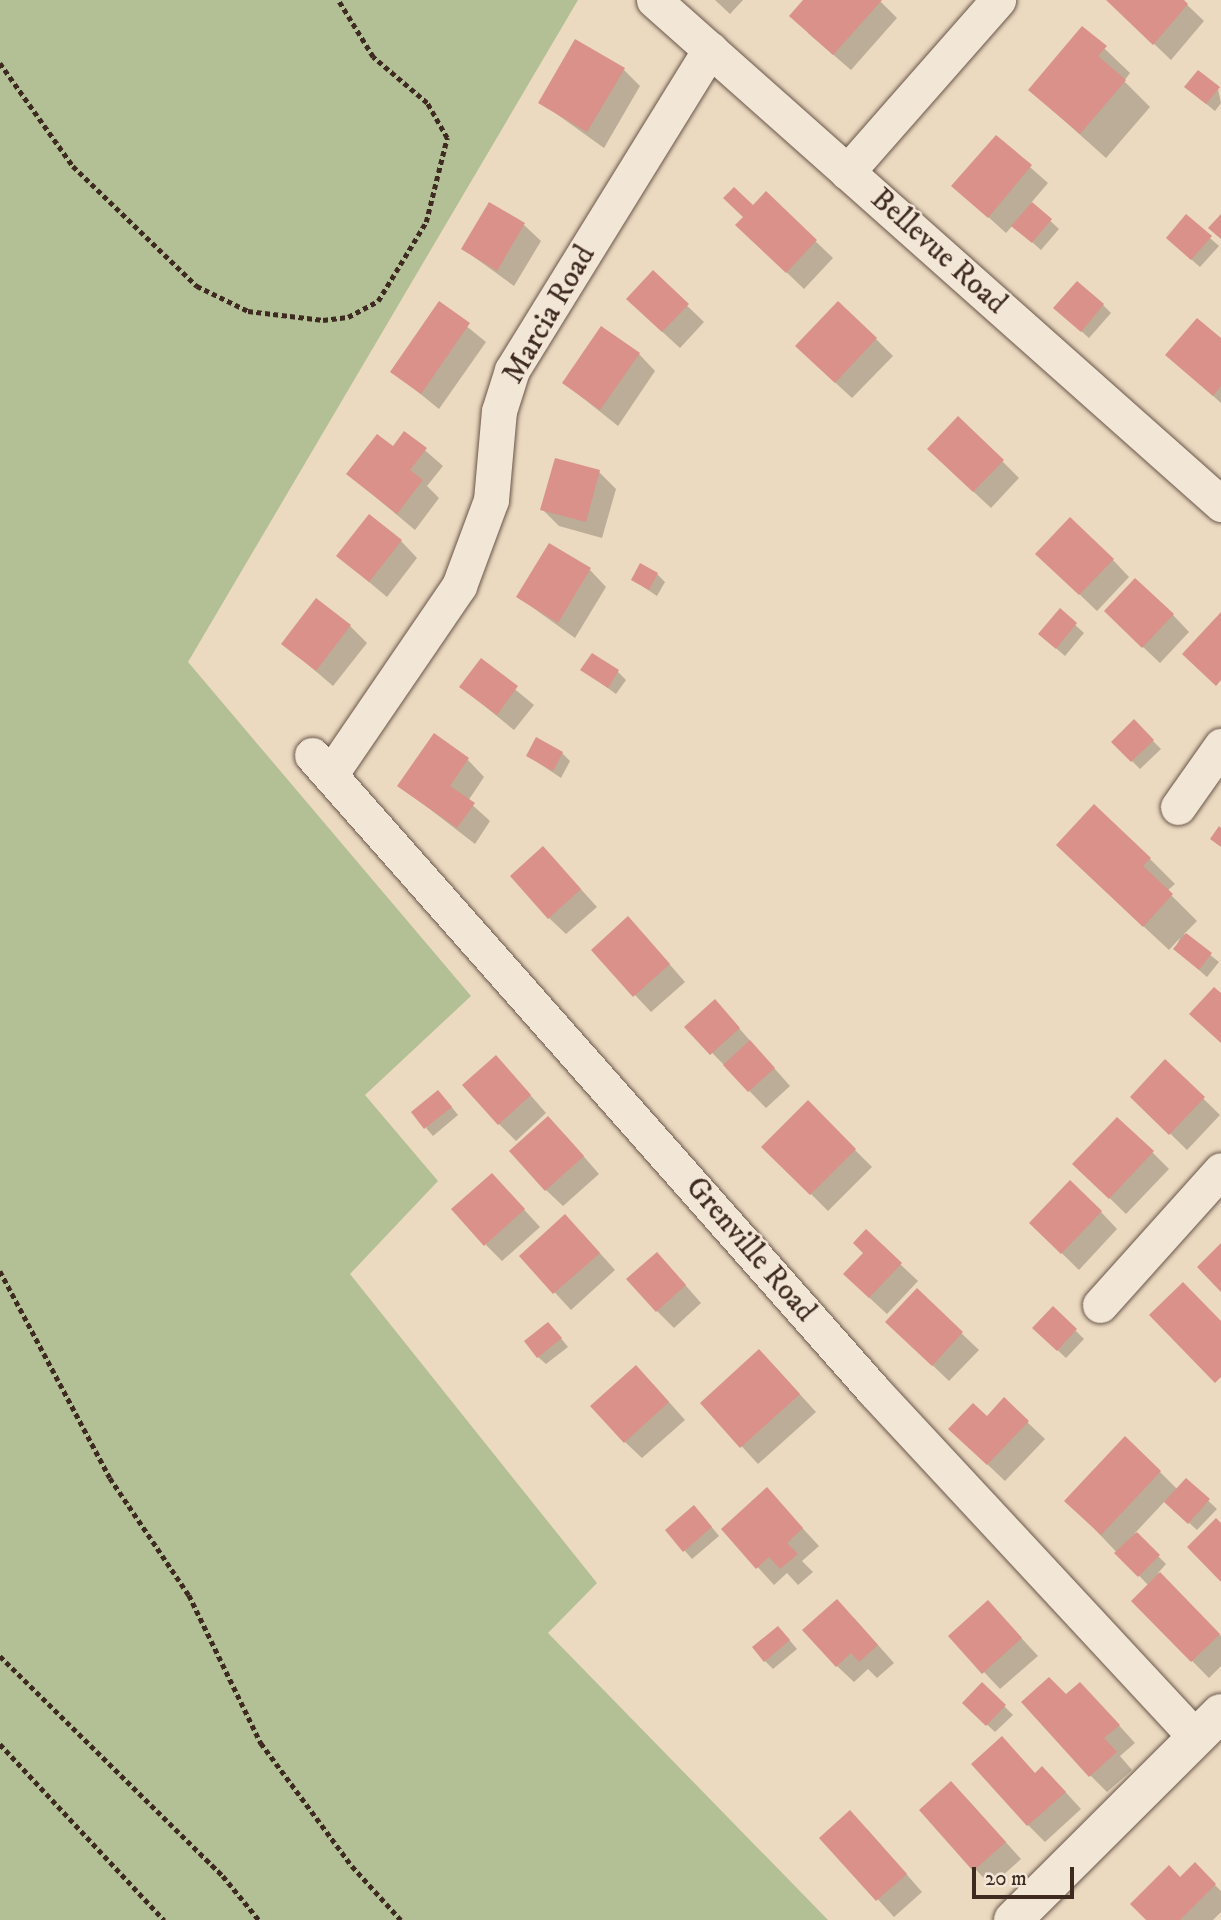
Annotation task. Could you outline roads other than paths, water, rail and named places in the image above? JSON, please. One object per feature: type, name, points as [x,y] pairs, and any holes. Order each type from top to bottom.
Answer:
[{"type":"main road","points":[[1013,1920],[1208,1726]]},
{"type":"street","name":"Bellevue Road","points":[[654,0],[1219,498]]},
{"type":"street","points":[[848,172],[998,0]]},
{"type":"street","name":"Marcia Road","points":[[321,765],[459,586],[491,500],[499,411],[512,370],[710,49]]},
{"type":"street","points":[[1178,807],[1221,746]]},
{"type":"street","name":"Grenville Road","points":[[321,765],[874,1391],[1208,1726]]},
{"type":"street","points":[[1100,1306],[1221,1170]]}]
